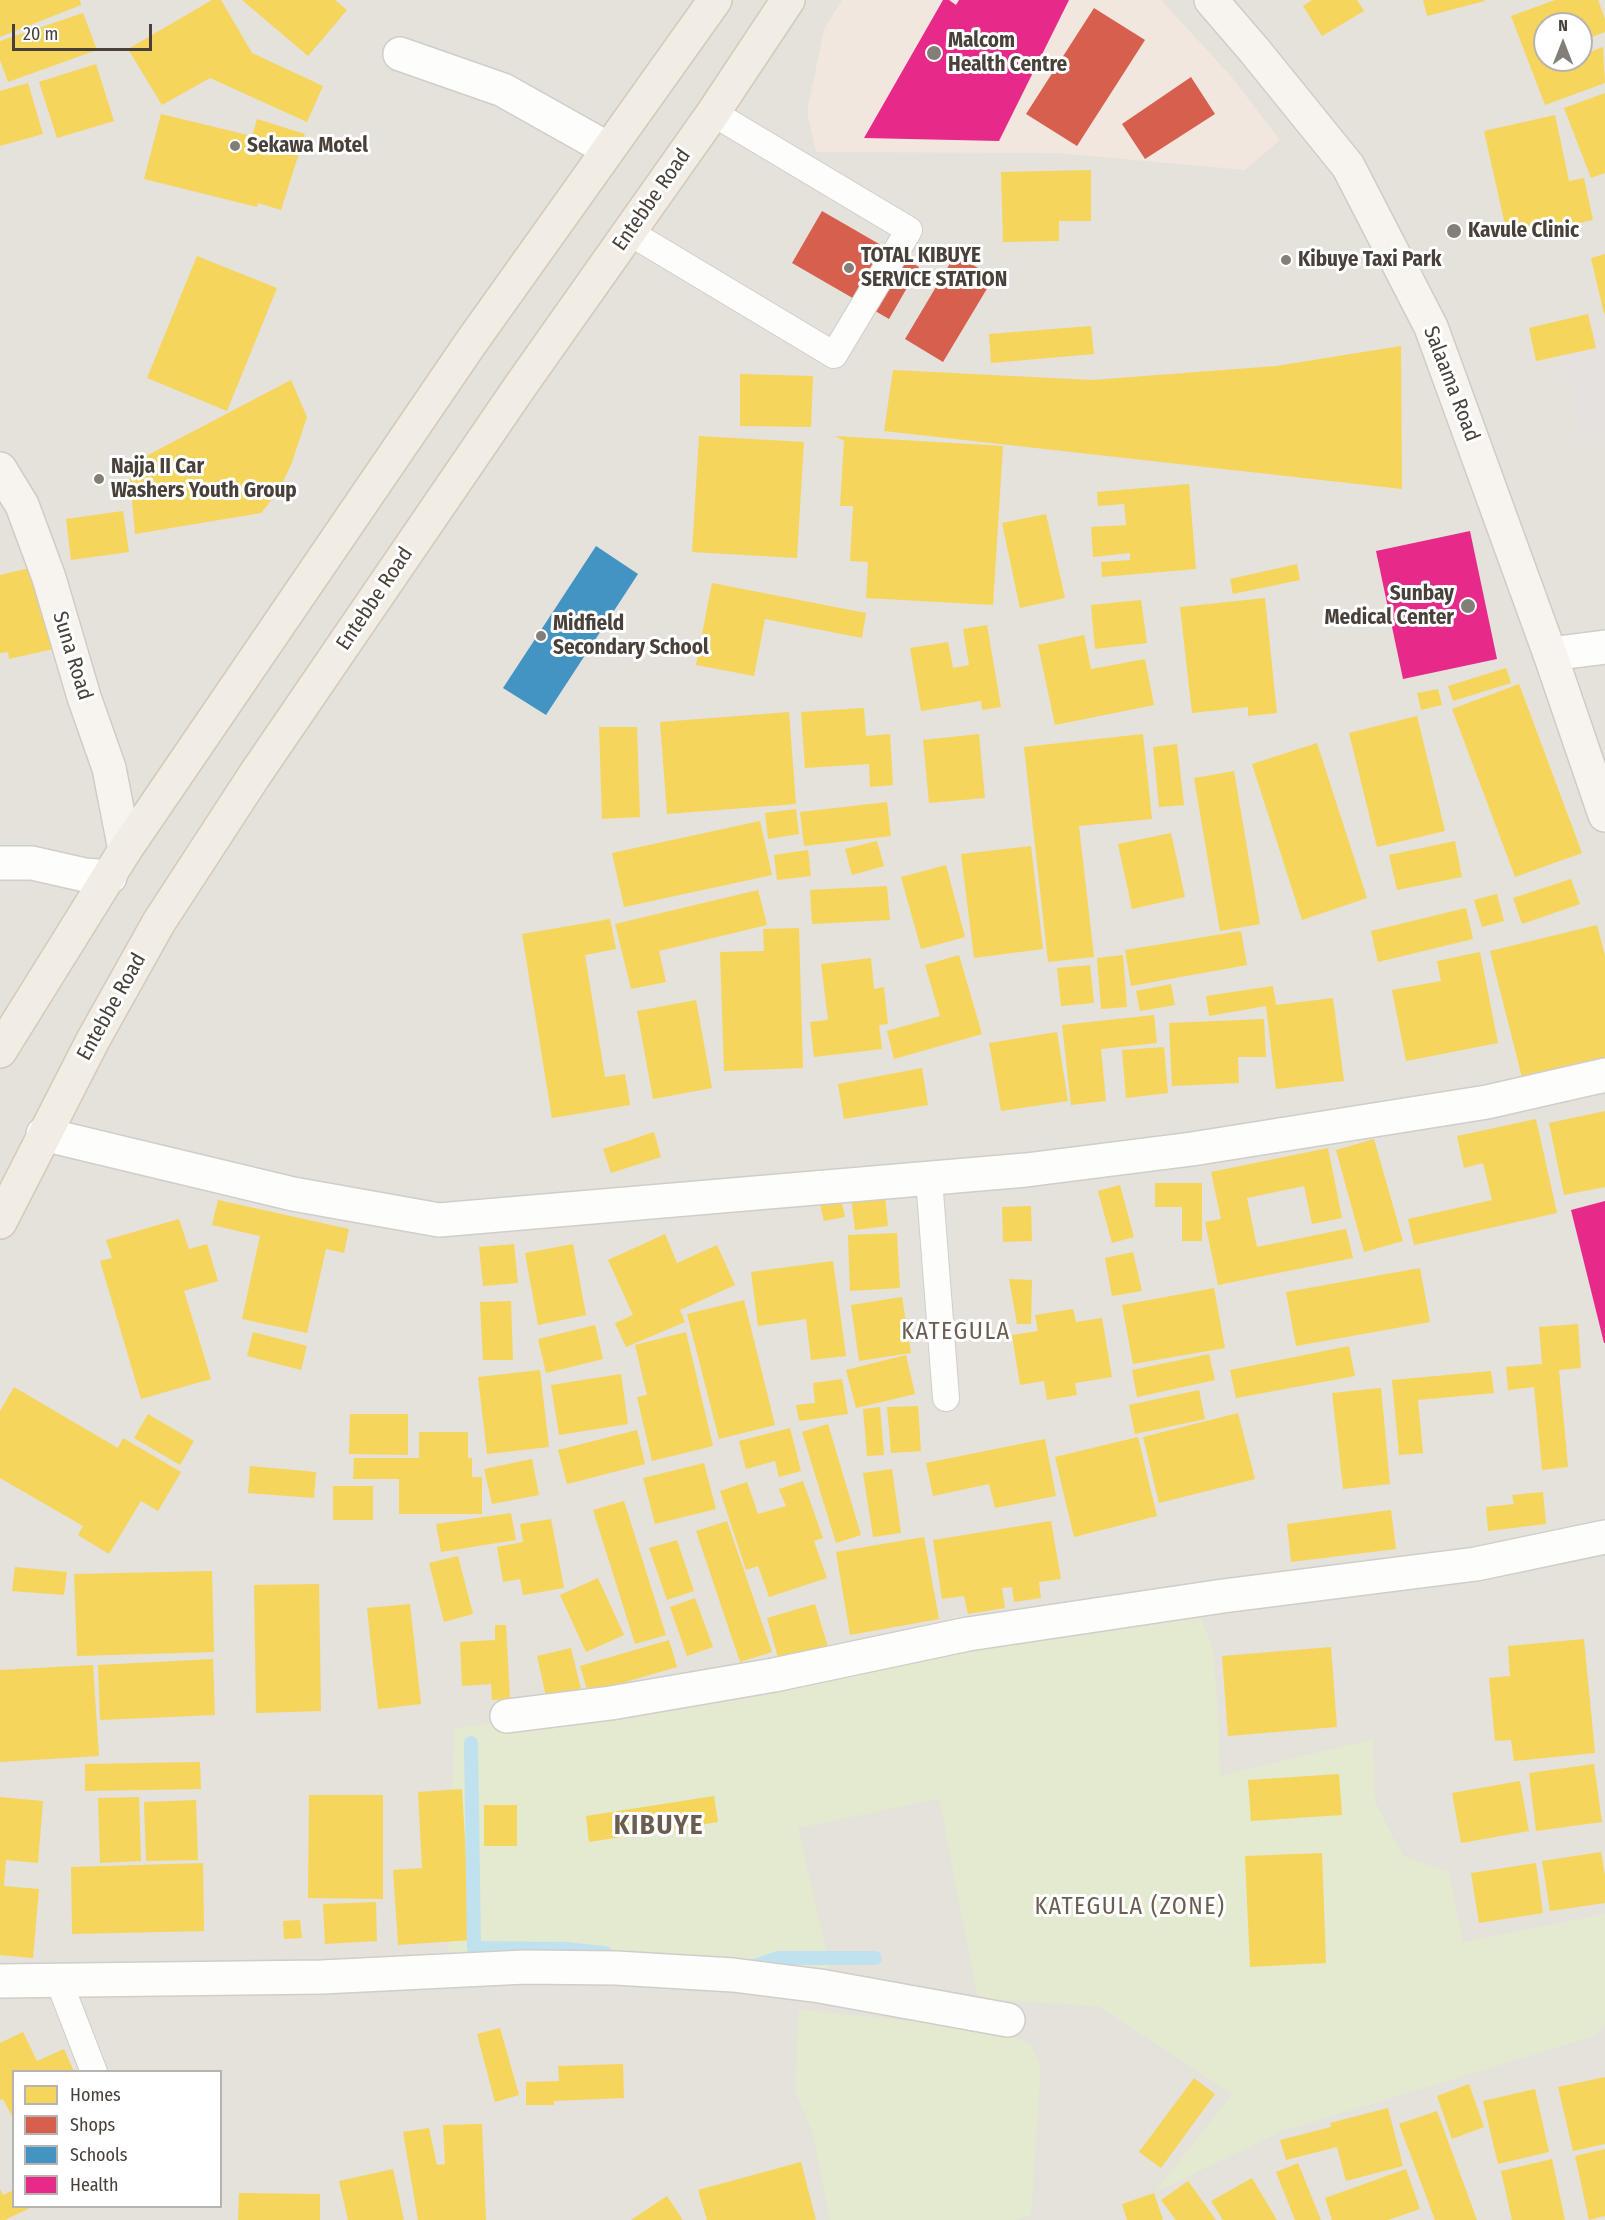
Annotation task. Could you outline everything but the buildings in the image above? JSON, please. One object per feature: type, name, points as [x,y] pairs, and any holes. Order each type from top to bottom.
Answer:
[{"type":"main road","points":[[0,1051],[118,863],[470,344],[715,0]]},
{"type":"main road","name":"Entebbe Road","points":[[0,1222],[43,1134],[159,922],[222,825],[519,388],[713,113],[788,0]]},
{"type":"main road","name":"Salaama Road","points":[[1211,0],[1348,166],[1431,327],[1550,654],[1605,815]]},
{"type":"main road","name":"Suna Road","points":[[0,469],[21,505],[49,578],[84,697],[109,768],[118,863]]},
{"type":"street","points":[[400,54],[503,90],[608,149]]},
{"type":"street","points":[[1550,654],[1605,647]]},
{"type":"street","points":[[0,863],[32,863],[85,875],[118,863]]},
{"type":"street","points":[[43,1134],[293,1194],[439,1220],[1026,1170],[1192,1149],[1487,1102],[1605,1075]]},
{"type":"street","points":[[507,1716],[611,1703],[774,1675],[968,1634],[1223,1596],[1476,1564],[1605,1537]]},
{"type":"street","points":[[0,1981],[322,1977],[525,1967],[616,1968],[733,1975],[809,1985],[1008,2020]]},
{"type":"lane","points":[[629,232],[834,355],[909,230],[713,113]]},
{"type":"lane","points":[[929,1179],[946,1398]]},
{"type":"lane","points":[[58,1979],[93,2070]]},
{"type":"shaded area","points":[[0,0],[1605,0],[1605,2220],[0,2220]]},
{"type":"shaded area","points":[[842,0],[1161,0],[1231,76],[1280,140],[1245,170],[1057,153],[816,152],[807,112],[824,29]]},
{"type":"shaded area","points":[[1605,328],[1605,433],[1582,435],[1560,340]]},
{"type":"green space","points":[[1199,1615],[1213,1648],[1220,1776],[1373,1739],[1375,1801],[1403,1856],[1449,1872],[1463,1942],[1605,1914],[1605,2025],[1592,2037],[1280,2132],[1154,2193],[1232,2094],[1098,2006],[978,1999],[939,1799],[798,1828],[832,1976],[448,1952],[454,1728],[726,1696],[915,1659]]},
{"type":"green space","points":[[799,2009],[1001,2031],[1031,2045],[1041,2067],[1031,2215],[1016,2220],[830,2220],[812,2131],[795,2091]]},
{"type":"waterway","points":[[471,1743],[474,1948],[565,1949],[605,1953]]},
{"type":"waterway","points":[[750,1966],[779,1958],[875,1958]]},
{"type":"place","name":"Malcom Health Centre","points":[[934,53]]},
{"type":"place","name":"Sekawa Motel","points":[[235,146]]},
{"type":"place","name":"Kavule Clinic","points":[[1454,231]]},
{"type":"place","name":"Kibuye Taxi Park","points":[[1286,260]]},
{"type":"place","name":"TOTAL KIBUYE SERVICE STATION","points":[[849,268]]},
{"type":"place","name":"Najja II Car Washers Youth Group","points":[[99,479]]},
{"type":"place","name":"Sunbay Medical Center","points":[[1468,606]]},
{"type":"place","name":"Midfield Secondary School","points":[[541,636]]},
{"type":"district","name":"KATEGULA","points":[[956,1332]]},
{"type":"district","name":"KIBUYE","points":[[659,1826]]},
{"type":"district","name":"KATEGULA (ZONE)","points":[[1130,1907]]}]
